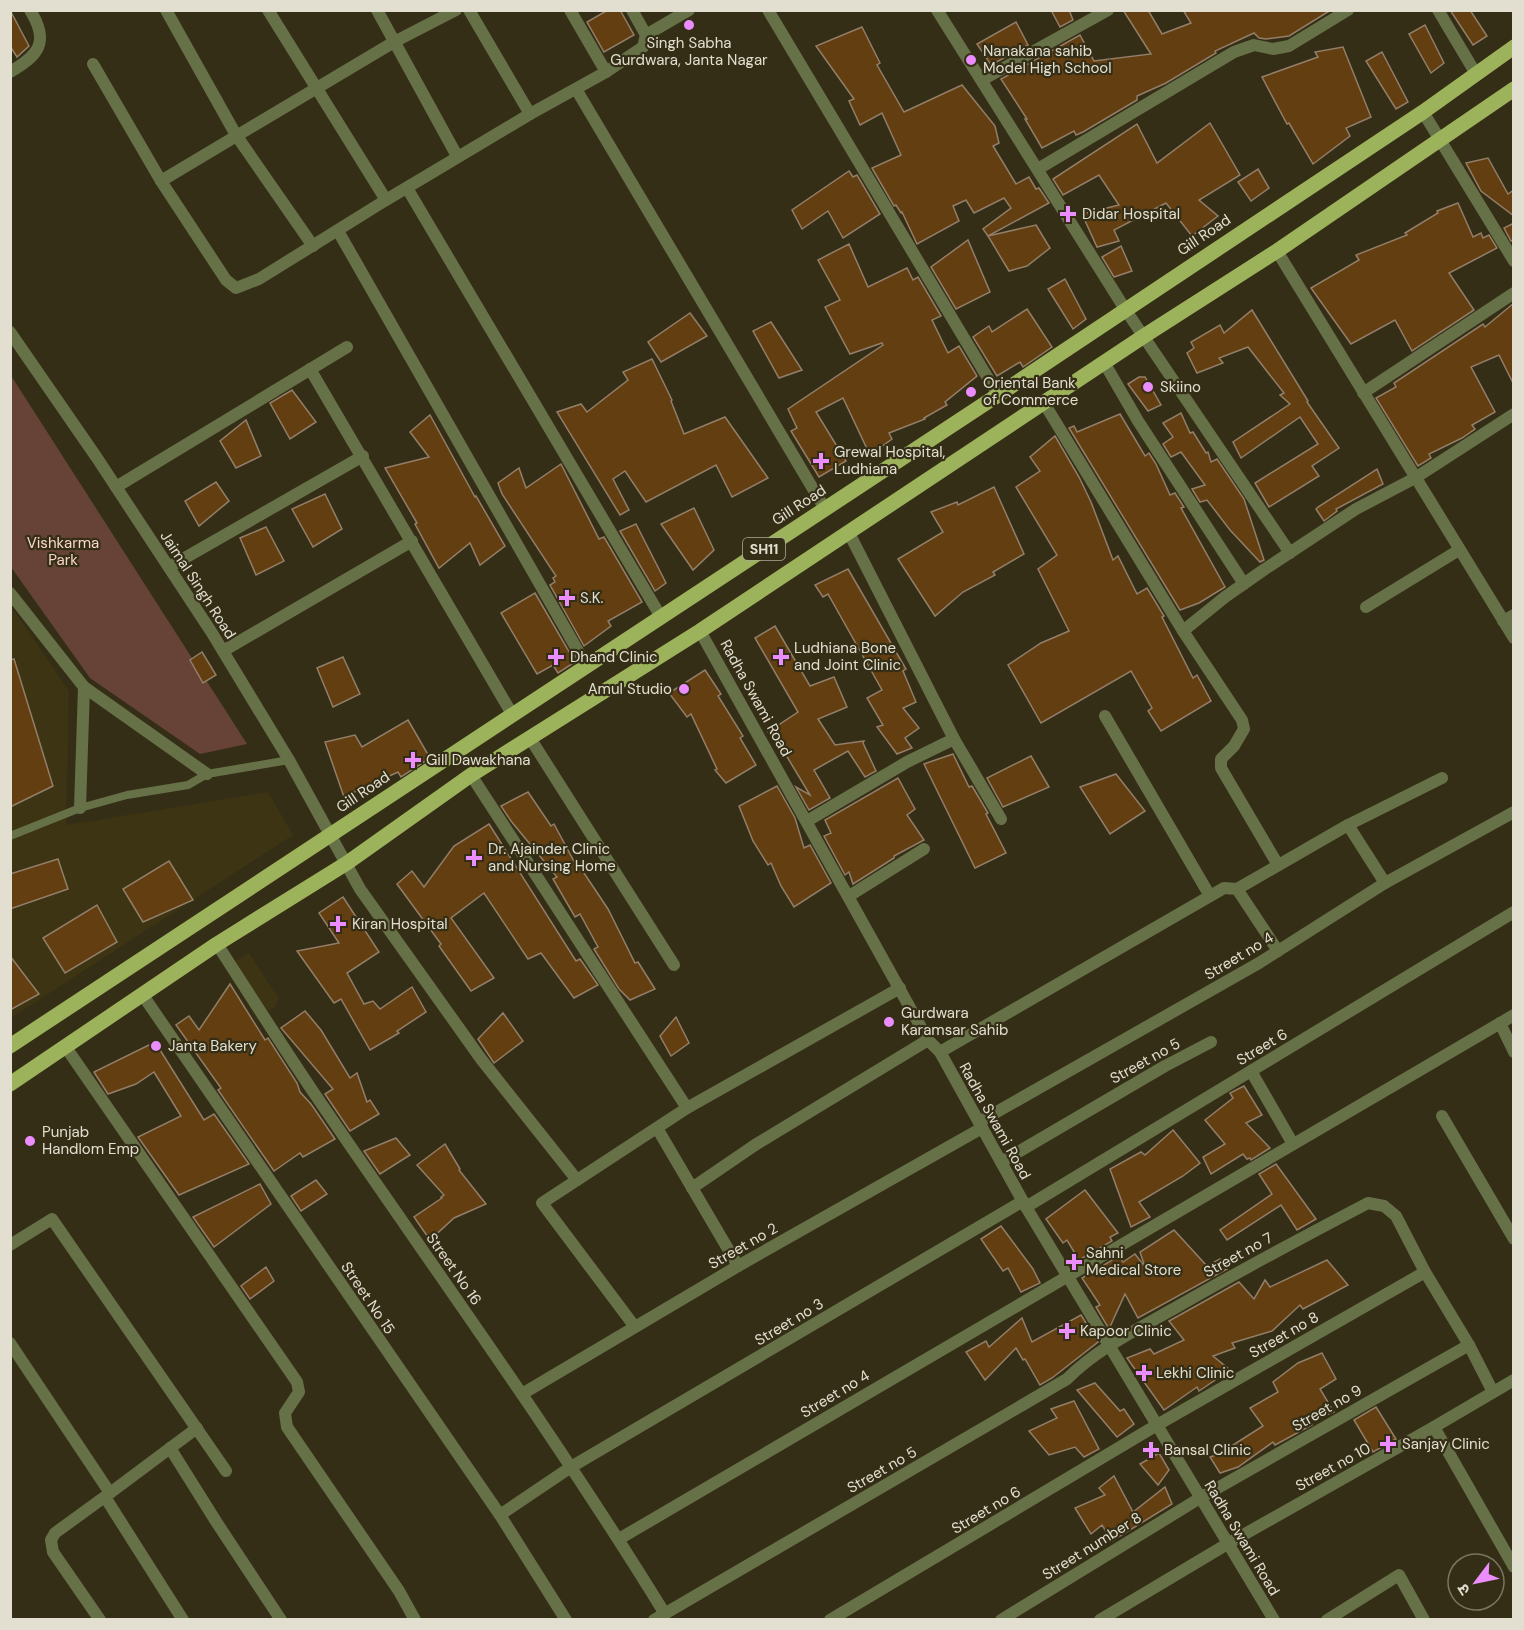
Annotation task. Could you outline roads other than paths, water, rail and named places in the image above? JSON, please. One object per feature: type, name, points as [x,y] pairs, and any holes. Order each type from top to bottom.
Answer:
[{"type":"main road","name":"Gill Road","points":[[10,1046],[998,395],[1423,112],[1514,47]]},
{"type":"main road","name":"SH11","points":[[10,1083],[217,944],[347,863],[471,775],[700,631],[1144,336],[1277,251],[1514,89]]},
{"type":"street","points":[[10,72],[30,60],[37,51],[40,40],[39,24],[30,10]]},
{"type":"street","points":[[166,10],[236,135],[313,246]]},
{"type":"street","points":[[268,10],[386,200]]},
{"type":"street","points":[[377,10],[457,156]]},
{"type":"street","points":[[161,181],[394,42],[456,10]]},
{"type":"street","points":[[469,10],[530,114]]},
{"type":"street","points":[[570,10],[606,72]]},
{"type":"street","points":[[93,64],[161,181],[226,280],[236,288],[259,279],[457,156],[606,72],[644,47],[646,35],[632,10]]},
{"type":"street","points":[[646,35],[689,10]]},
{"type":"street","points":[[768,10],[998,395]]},
{"type":"street","points":[[938,10],[1125,309],[1290,553]]},
{"type":"street","points":[[982,80],[1108,10]]},
{"type":"street","points":[[1038,169],[1234,52],[1254,45],[1273,49],[1289,46],[1348,10]]},
{"type":"street","points":[[1438,10],[1476,74]]},
{"type":"street","points":[[576,89],[825,509]]},
{"type":"street","points":[[1423,112],[1514,261]]},
{"type":"street","points":[[406,188],[661,618]]},
{"type":"street","points":[[338,231],[586,665]]},
{"type":"street","points":[[1277,251],[1459,550],[1508,618],[1514,638]]},
{"type":"street","points":[[1363,393],[1514,293]]},
{"type":"street","name":"Jaimal Singh Road","points":[[10,332],[223,651],[289,760],[360,889],[481,1059],[577,1180]]},
{"type":"street","points":[[116,488],[347,347]]},
{"type":"street","points":[[1105,364],[1138,421],[1244,584]]},
{"type":"street","points":[[310,369],[512,714]]},
{"type":"street","points":[[1044,403],[1184,631],[1242,720],[1244,729],[1234,746],[1221,759],[1221,768],[1278,866]]},
{"type":"street","points":[[1184,631],[1244,584],[1356,509],[1415,478],[1514,414]]},
{"type":"street","points":[[169,567],[363,456]]},
{"type":"street","points":[[849,533],[954,739],[1001,819]]},
{"type":"street","points":[[223,651],[412,541]]},
{"type":"street","points":[[1366,607],[1459,550]]},
{"type":"street","points":[[10,593],[84,687],[207,774]]},
{"type":"street","name":"Radha Swami Road","points":[[700,631],[928,1040],[940,1052],[1024,1204],[1274,1620]]},
{"type":"street","points":[[80,808],[84,687]]},
{"type":"street","points":[[1105,716],[1210,896]]},
{"type":"street","points":[[530,738],[674,965]]},
{"type":"street","points":[[807,821],[907,762],[954,739]]},
{"type":"street","points":[[471,775],[687,1108]]},
{"type":"street","points":[[940,1052],[1224,888],[1237,889],[1348,825],[1442,778]]},
{"type":"street","name":"Street no 4","points":[[981,1125],[1259,963],[1385,883],[1514,813]]},
{"type":"street","points":[[1348,825],[1385,883]]},
{"type":"street","points":[[849,896],[924,849]]},
{"type":"street","points":[[1237,889],[1278,951]]},
{"type":"street","name":"Street 6","points":[[1024,1204],[1251,1071],[1514,912]]},
{"type":"street","name":"Street No 16","points":[[217,944],[313,1091],[572,1467],[619,1539],[659,1617]]},
{"type":"street","points":[[635,1327],[542,1203],[687,1108],[900,988]]},
{"type":"street","name":"Street No 15","points":[[142,994],[500,1515],[566,1620]]},
{"type":"street","name":"Street no 4","points":[[619,1539],[1514,1015]]},
{"type":"street","points":[[1500,1023],[1514,1052]]},
{"type":"street","points":[[692,1188],[755,1145],[928,1040]]},
{"type":"street","name":"Street no 5","points":[[1001,1162],[1154,1072],[1211,1042]]},
{"type":"street","points":[[65,1046],[297,1382],[298,1392],[285,1413],[287,1427],[399,1591],[415,1620]]},
{"type":"street","points":[[1251,1071],[1293,1144]]},
{"type":"street","points":[[1442,1116],[1514,1239]]},
{"type":"street","name":"Street no 2","points":[[522,1394],[981,1125]]},
{"type":"street","points":[[657,1128],[738,1266]]},
{"type":"street","name":"Street no 7","points":[[1110,1345],[1269,1255],[1368,1203],[1384,1206],[1396,1216],[1425,1272]]},
{"type":"street","name":"Street no 3","points":[[500,1515],[572,1467],[1024,1204]]},
{"type":"street","points":[[10,1245],[52,1219],[226,1472]]},
{"type":"street","points":[[1425,1272],[1469,1345],[1493,1392]]},
{"type":"street","name":"Street no 8","points":[[1157,1425],[1425,1272]]},
{"type":"street","points":[[10,1343],[183,1620]]},
{"type":"street","name":"Street no 5","points":[[659,1617],[1066,1379],[1110,1345]]},
{"type":"street","name":"Street no 9","points":[[1200,1498],[1469,1345]]},
{"type":"street","name":"Street no 10","points":[[1229,1543],[1514,1380]]},
{"type":"street","name":"Street no 6","points":[[830,1620],[1157,1425]]},
{"type":"street","points":[[1434,1427],[1514,1567]]},
{"type":"street","points":[[100,1620],[53,1552],[51,1540],[55,1533],[196,1428]]},
{"type":"street","points":[[170,1448],[280,1620]]},
{"type":"street","name":"Street number 8","points":[[1001,1620],[1200,1498]]},
{"type":"street","points":[[1100,1620],[1229,1543]]},
{"type":"street","points":[[1327,1620],[1399,1575],[1424,1620]]},
{"type":"lane","points":[[10,836],[80,808],[127,795],[188,785],[207,774],[289,760]]},
{"type":"place","name":"Singh Sabha Gurdwara, Janta Nagar","points":[[689,25]]},
{"type":"place","name":"Nanakana sahib Model High School","points":[[971,60]]},
{"type":"place","name":"Didar Hospital","points":[[1068,214]]},
{"type":"place","name":"Skiino","points":[[1148,387]]},
{"type":"place","name":"Oriental Bank of Commerce","points":[[971,392]]},
{"type":"place","name":"Grewal Hospital, Ludhiana","points":[[821,461]]},
{"type":"place","name":"S.K.","points":[[567,598]]},
{"type":"place","name":"Dhand Clinic","points":[[556,657]]},
{"type":"place","name":"Ludhiana Bone and Joint Clinic","points":[[781,657]]},
{"type":"place","name":"Amul Studio","points":[[684,689]]},
{"type":"place","name":"Gill Dawakhana","points":[[413,760]]},
{"type":"place","name":"Dr. Ajainder Clinic and Nursing Home","points":[[474,858]]},
{"type":"place","name":"Kiran Hospital","points":[[338,924]]},
{"type":"place","name":"Gurdwara Karamsar Sahib","points":[[889,1022]]},
{"type":"place","name":"Janta Bakery","points":[[156,1046]]},
{"type":"place","name":"Punjab Handlom Emp","points":[[30,1141]]},
{"type":"place","name":"Sahni Medical Store","points":[[1074,1262]]},
{"type":"place","name":"Kapoor Clinic","points":[[1067,1331]]},
{"type":"place","name":"Lekhi Clinic","points":[[1144,1373]]},
{"type":"place","name":"Sanjay Clinic","points":[[1388,1444]]},
{"type":"place","name":"Bansal Clinic","points":[[1151,1450]]},
{"type":"park label","name":"Vishkarma Park","points":[[63,552]]}]
